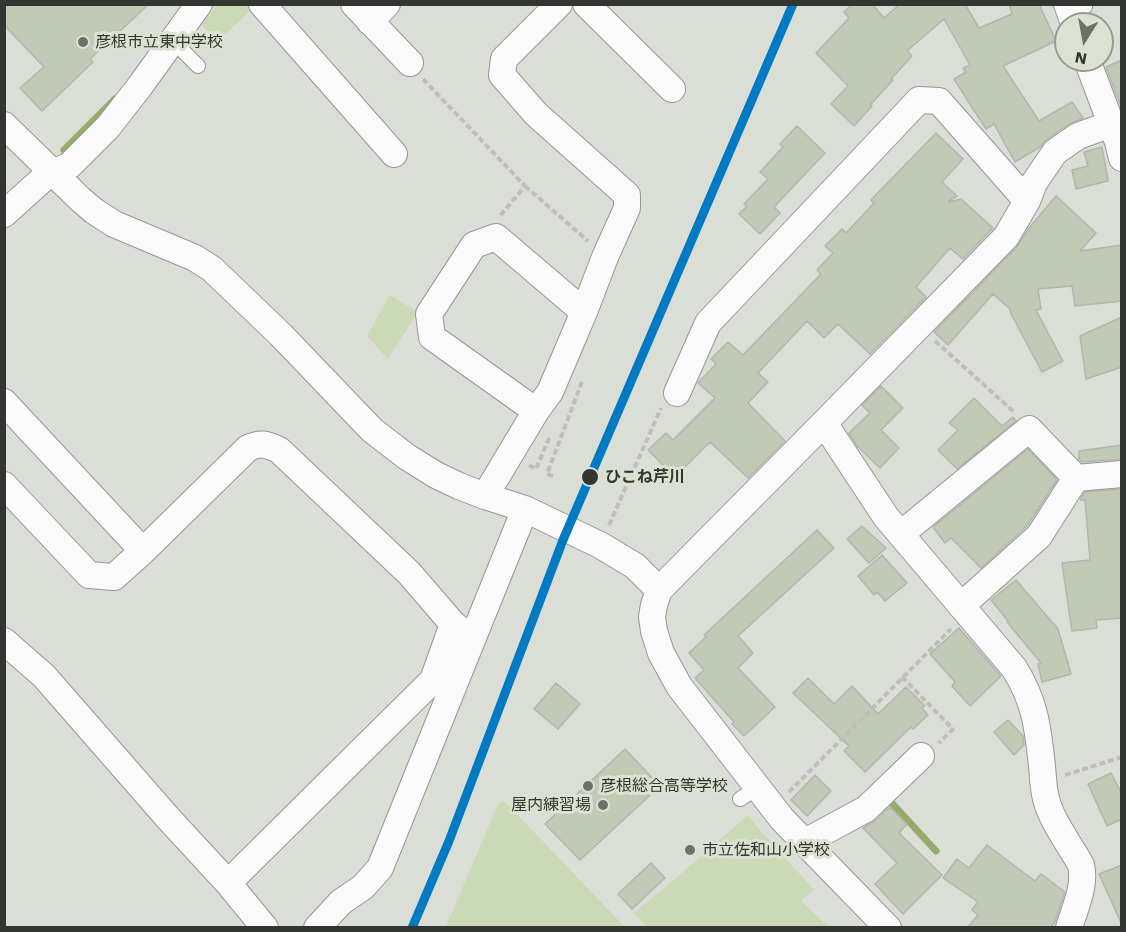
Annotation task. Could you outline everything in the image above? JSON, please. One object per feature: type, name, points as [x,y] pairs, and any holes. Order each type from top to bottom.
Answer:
[{"type":"street","points":[[4,214],[45,177],[70,165],[108,127],[199,4]]},
{"type":"street","points":[[262,4],[394,154]]},
{"type":"street","points":[[485,496],[510,453],[545,419],[550,392],[627,208],[627,195],[536,114],[502,75],[504,59],[560,4]]},
{"type":"street","points":[[586,4],[672,89]]},
{"type":"street","points":[[370,10],[416,71]]},
{"type":"street","points":[[1093,72],[1113,113],[1122,158]]},
{"type":"street","points":[[677,393],[708,322],[919,100],[939,100],[1027,201]]},
{"type":"street","points":[[888,927],[782,819],[678,686],[661,653],[654,631],[652,617],[654,605],[659,590],[1006,237],[1027,201],[1034,183],[1054,152],[1113,113]]},
{"type":"street","points":[[4,125],[94,211],[114,224],[195,258],[212,270],[281,335],[372,430],[407,458],[436,475],[485,496],[525,509],[600,545],[635,566],[659,590]]},
{"type":"street","points":[[545,419],[432,337],[429,314],[474,245],[496,237],[584,312]]},
{"type":"street","points":[[4,402],[142,551]]},
{"type":"street","points":[[824,423],[862,485],[886,517],[1014,668],[1024,683],[1033,704],[1037,725],[1044,794],[1048,806],[1081,864],[1083,874],[1082,886],[1069,927]]},
{"type":"street","points":[[901,534],[1029,429],[1076,478]]},
{"type":"street","points":[[4,485],[89,575],[114,577],[248,448],[256,444],[267,444],[279,450],[409,573],[463,632]]},
{"type":"street","points":[[1076,478],[1122,474]]},
{"type":"street","points":[[964,609],[1039,536],[1076,478]]},
{"type":"street","points":[[228,883],[432,680],[463,632],[525,509]]},
{"type":"street","points":[[316,927],[341,902],[363,887],[380,868],[463,632]]},
{"type":"street","points":[[4,641],[44,676],[265,927]]},
{"type":"street","points":[[805,843],[866,809],[921,756]]},
{"type":"lane","points":[[173,41],[198,66]]},
{"type":"path","points":[[416,71],[525,186],[605,257]]},
{"type":"path","points":[[496,237],[496,222],[525,186]]},
{"type":"path","points":[[918,326],[1012,409],[1029,429]]},
{"type":"path","points":[[553,476],[547,474],[584,378]]},
{"type":"path","points":[[600,545],[660,409],[677,393]]},
{"type":"path","points":[[510,453],[536,469],[545,419]]},
{"type":"path","points":[[783,799],[902,677],[964,609]]},
{"type":"path","points":[[902,677],[953,729],[921,756]]},
{"type":"path","points":[[1043,782],[1122,757]]},
{"type":"green space","points":[[217,5],[251,5],[254,7],[217,42],[202,25]]},
{"type":"green space","points":[[390,295],[418,312],[388,359],[367,336]]},
{"type":"green space","points":[[504,801],[625,927],[446,927],[498,804]]},
{"type":"green space","points":[[748,815],[814,890],[801,901],[828,927],[647,927],[634,913]]},
{"type":"building","points":[[4,4],[149,4],[90,59],[93,62],[42,111],[20,88],[44,67],[4,25]]},
{"type":"building","points":[[853,4],[872,4],[884,18],[900,4],[965,4],[979,28],[1012,14],[1009,4],[1039,4],[1054,37],[1054,42],[1003,66],[1039,121],[1072,102],[1083,118],[1069,124],[1040,147],[1015,162],[994,124],[986,129],[954,79],[966,72],[963,68],[970,65],[944,19],[907,51],[912,56],[854,126],[831,104],[848,86],[816,53],[849,18],[844,12]]},
{"type":"building","points":[[1122,60],[1122,109],[1108,72],[1114,72],[1114,64]]},
{"type":"building","points":[[797,126],[825,153],[774,207],[780,213],[760,234],[739,214],[747,206],[744,204],[768,179],[760,172],[783,147],[780,144]]},
{"type":"building","points":[[936,133],[963,159],[942,182],[957,196],[949,202],[961,199],[993,228],[963,259],[950,248],[916,287],[926,297],[870,354],[838,324],[824,338],[807,321],[758,373],[768,382],[748,403],[785,441],[748,478],[710,442],[675,477],[648,450],[666,433],[673,440],[715,398],[698,383],[716,364],[711,359],[728,342],[743,355],[821,274],[817,270],[833,253],[825,246],[842,229],[846,233],[874,203],[871,200]]},
{"type":"building","points":[[1102,147],[1108,181],[1076,189],[1072,170],[1088,166],[1084,152]]},
{"type":"building","points":[[1056,196],[1096,233],[1080,251],[1122,245],[1122,301],[1075,306],[1072,286],[1038,289],[1041,309],[1036,310],[1063,361],[1042,372],[1010,309],[993,294],[948,345],[934,332],[1017,247],[1029,228]]},
{"type":"building","points":[[1122,317],[1122,367],[1086,379],[1080,336]]},
{"type":"building","points":[[881,386],[903,408],[881,430],[899,448],[880,468],[857,446],[849,433],[870,413],[862,405]]},
{"type":"building","points":[[974,398],[1002,426],[1013,417],[1016,421],[957,469],[938,450],[958,430],[949,423]]},
{"type":"building","points":[[1122,445],[1122,459],[1082,462],[1079,459],[1079,451]]},
{"type":"building","points":[[1028,449],[1057,480],[1027,526],[981,568],[951,538],[945,543],[933,527]]},
{"type":"building","points":[[1122,489],[1122,618],[1096,620],[1097,628],[1072,631],[1062,563],[1090,560],[1085,500],[1081,498],[1085,492]]},
{"type":"building","points":[[862,526],[886,548],[869,563],[847,539]]},
{"type":"building","points":[[817,530],[834,548],[738,636],[753,653],[738,668],[775,707],[744,736],[695,678],[704,670],[689,653],[706,637],[704,635]]},
{"type":"building","points":[[882,555],[907,583],[885,601],[877,592],[874,595],[858,576]]},
{"type":"building","points":[[1016,580],[1058,629],[1071,674],[1042,682],[1038,664],[1041,663],[991,600]]},
{"type":"building","points":[[959,628],[1001,676],[970,706],[952,686],[955,682],[930,654]]},
{"type":"building","points":[[808,678],[834,704],[852,686],[878,714],[906,687],[925,706],[922,708],[928,715],[913,729],[911,727],[865,772],[844,751],[849,746],[793,693]]},
{"type":"building","points":[[556,683],[580,704],[558,729],[534,709]]},
{"type":"building","points":[[1008,720],[1023,736],[1024,745],[1014,755],[994,732]]},
{"type":"building","name":"屋内練習場","points":[[625,749],[660,786],[580,860],[545,824]]},
{"type":"building","points":[[1111,773],[1122,794],[1122,819],[1107,826],[1088,784]]},
{"type":"building","points":[[815,775],[831,791],[807,816],[791,800]]},
{"type":"building","points":[[890,807],[907,824],[899,833],[942,875],[903,914],[875,884],[897,863],[863,828]]},
{"type":"building","points":[[987,845],[1035,881],[1041,874],[1065,892],[1055,922],[1051,927],[968,927],[978,915],[972,910],[978,902],[943,878],[957,859],[969,868]]},
{"type":"building","points":[[651,863],[665,878],[632,909],[618,894]]},
{"type":"building","points":[[1122,865],[1122,925],[1099,874]]},
{"type":"waterway","points":[[64,150],[115,99]]},
{"type":"waterway","points":[[890,801],[936,851]]},
{"type":"transit line","points":[[412,928],[449,841],[563,540],[793,4]]},
{"type":"place","name":"彦根市立東中学校","points":[[83,42]]},
{"type":"place","name":"ひこね芹川","points":[[590,477]]},
{"type":"place","name":"彦根総合高等学校","points":[[588,786]]},
{"type":"place","name":"屋内練習場","points":[[603,805]]},
{"type":"place","name":"市立佐和山小学校","points":[[690,850]]}]
